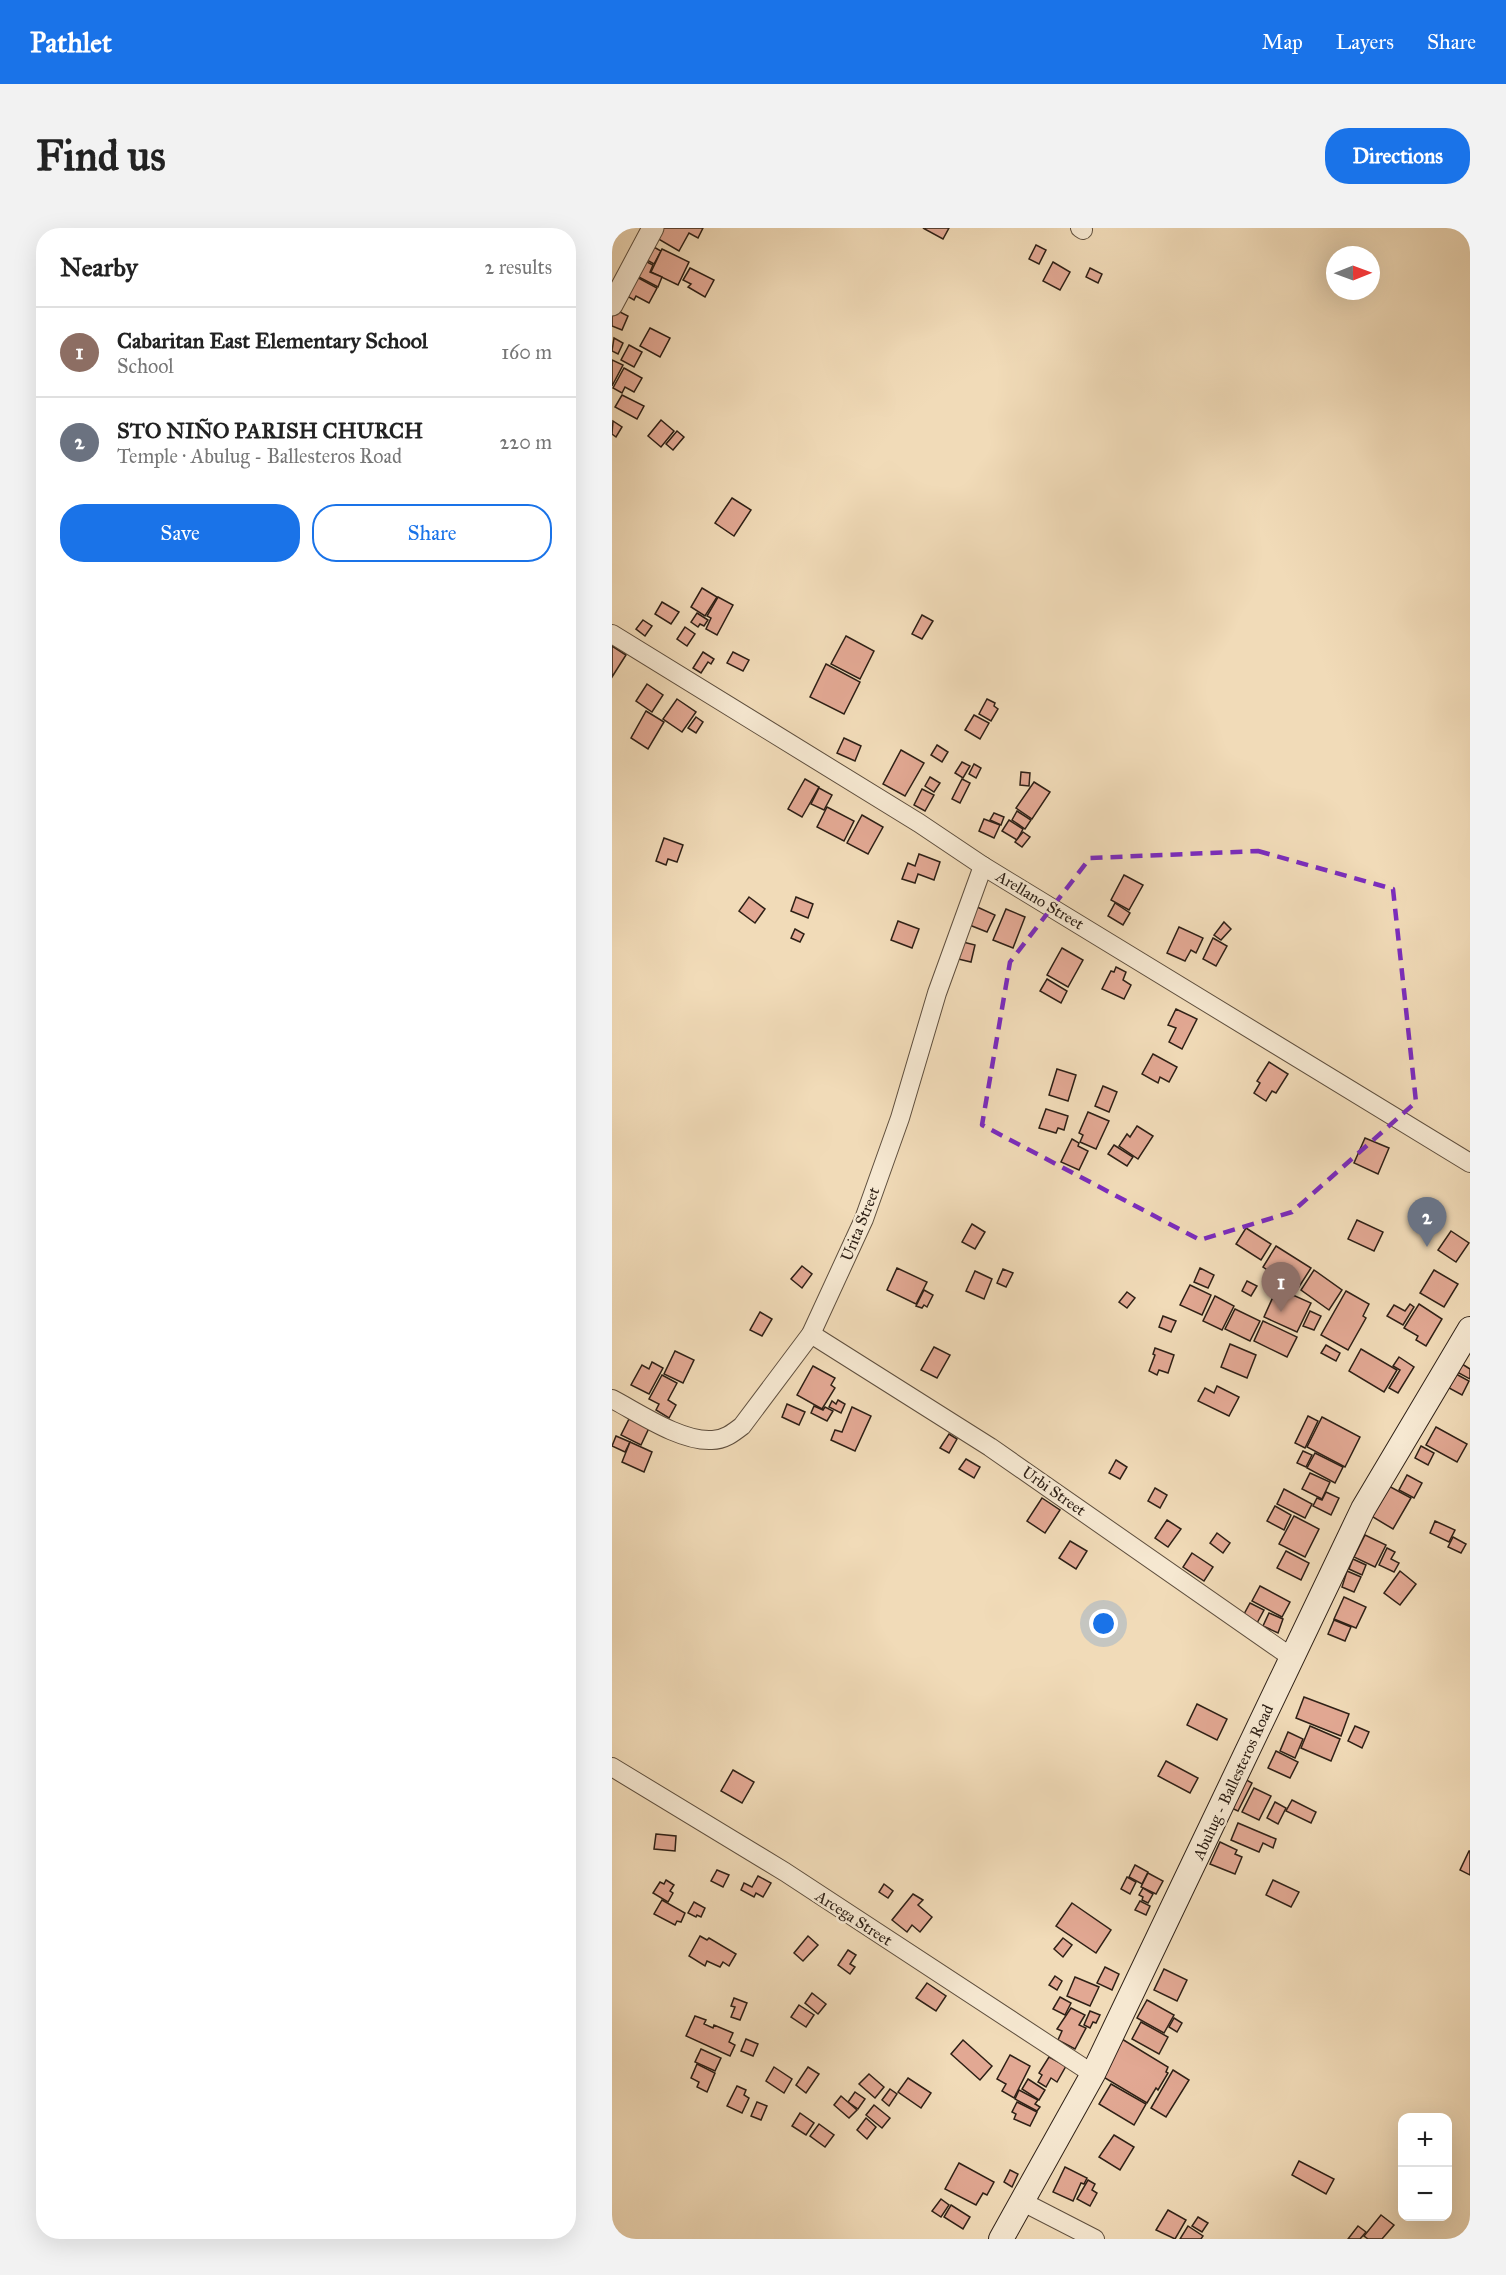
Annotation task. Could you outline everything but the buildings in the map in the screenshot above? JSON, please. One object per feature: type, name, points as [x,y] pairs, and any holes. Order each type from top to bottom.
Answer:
[{"type":"main road","name":"Abulug - Ballesteros Road","points":[[1001,2239],[1093,2074],[1363,1509],[1470,1329]]},
{"type":"street","points":[[612,305],[653,228]]},
{"type":"street","name":"Arellano Street","points":[[612,634],[919,823],[983,866],[1470,1163]]},
{"type":"street","name":"Urita Street","points":[[612,1399],[676,1432],[694,1438],[712,1440],[728,1436],[742,1426],[812,1334],[864,1219],[900,1118],[938,993],[983,866]]},
{"type":"street","name":"Urbi Street","points":[[812,1334],[990,1447],[1291,1657]]},
{"type":"street","name":"Arcega Street","points":[[612,1767],[785,1872],[1093,2074]]},
{"type":"street","points":[[1023,2202],[1095,2239]]},
{"type":"highlighted area","points":[[1258,851],[1393,889],[1416,1102],[1292,1212],[1200,1240],[982,1125],[1010,962],[1090,858]]},
{"type":"place","name":"STO NIÑO PARISH CHURCH","points":[[1427,1247]]},
{"type":"place","name":"Cabaritan East Elementary School","points":[[1281,1312]]}]
